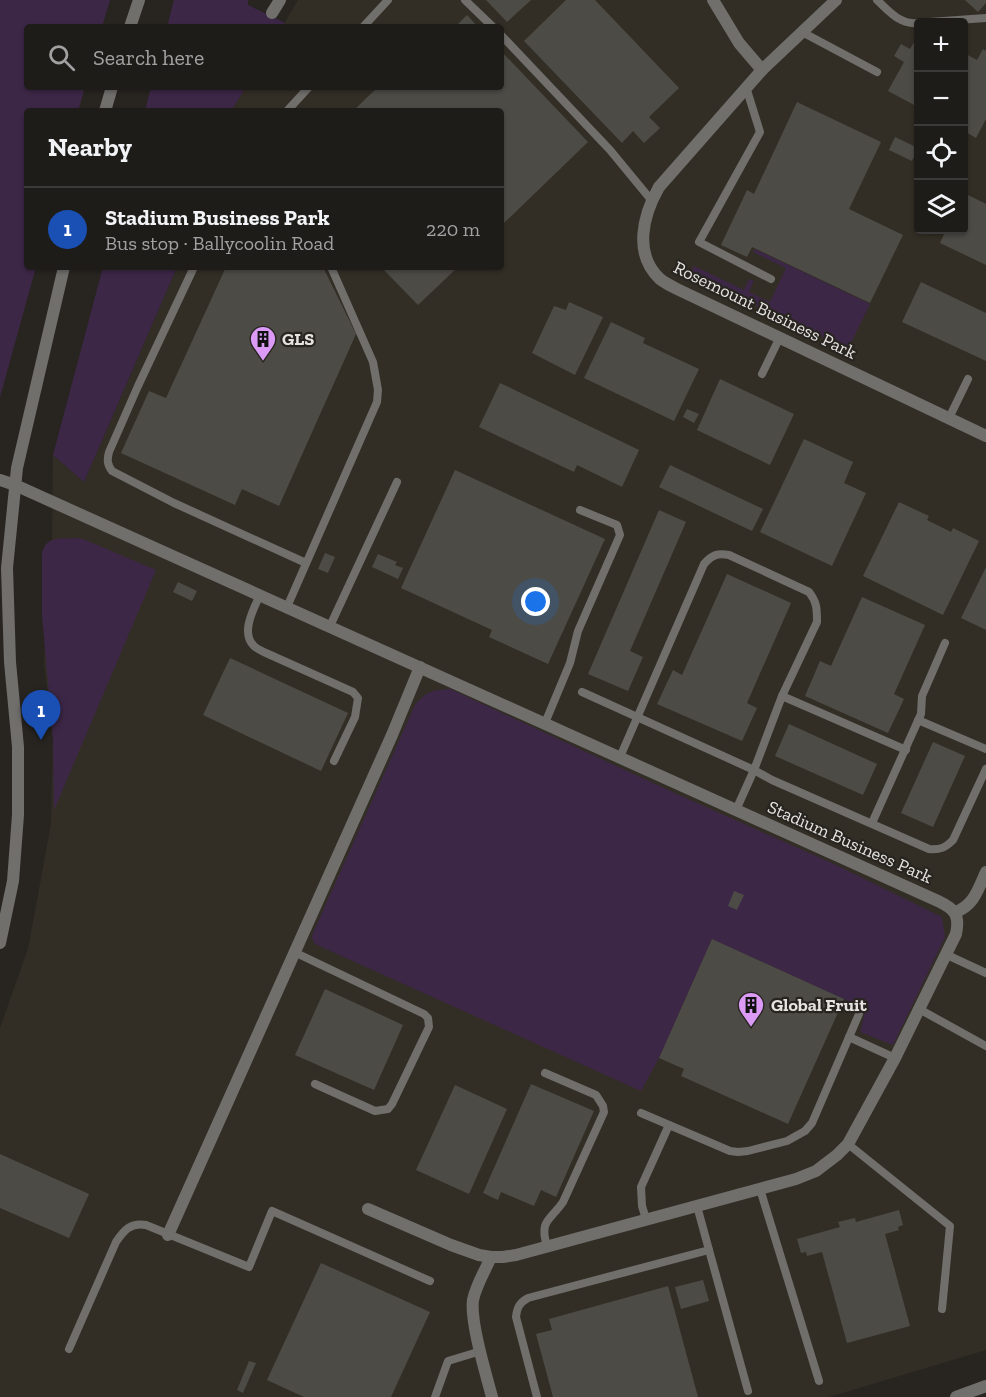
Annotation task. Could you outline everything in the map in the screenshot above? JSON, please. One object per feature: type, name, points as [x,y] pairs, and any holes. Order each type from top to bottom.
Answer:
[{"type":"street","points":[[131,24],[139,0]]},
{"type":"street","points":[[272,13],[280,0]]},
{"type":"street","points":[[713,0],[739,43],[762,70]]},
{"type":"street","name":"Rosemount Business Park","points":[[836,0],[762,70],[659,187],[645,220],[643,242],[645,255],[651,268],[661,280],[676,289],[986,436]]},
{"type":"street","points":[[106,108],[111,90]]},
{"type":"street","points":[[0,943],[13,881],[18,815],[18,747],[10,662],[8,568],[15,484],[63,270]]},
{"type":"street","name":"Stadium Business Park","points":[[0,480],[15,484],[545,723],[946,905],[955,912]]},
{"type":"street","points":[[168,1235],[392,735],[420,667]]},
{"type":"street","points":[[368,1209],[451,1245],[479,1255],[502,1257],[760,1189],[816,1171],[848,1144],[895,1058],[956,934],[958,924],[955,912],[970,904],[986,872]]},
{"type":"street","points":[[491,1257],[476,1290],[473,1303],[475,1327],[492,1397]]},
{"type":"street","points":[[956,1397],[986,1386]]},
{"type":"lane","points":[[366,24],[388,0]]},
{"type":"lane","points":[[465,0],[490,24]]},
{"type":"lane","points":[[877,0],[897,18],[914,24]]},
{"type":"lane","points":[[968,19],[986,18]]},
{"type":"lane","points":[[802,32],[877,72]]},
{"type":"lane","points":[[504,38],[610,150],[652,201]]},
{"type":"lane","points":[[747,87],[760,132],[699,242],[771,279]]},
{"type":"lane","points":[[290,108],[306,90]]},
{"type":"lane","points":[[193,270],[109,452],[107,460],[109,467],[112,471],[174,503],[306,562]]},
{"type":"lane","points":[[286,607],[376,402],[378,390],[373,362],[332,270]]},
{"type":"lane","points":[[762,374],[779,339]]},
{"type":"lane","points":[[949,418],[968,379]]},
{"type":"lane","points":[[330,626],[397,482]]},
{"type":"lane","points":[[545,723],[570,663],[578,631],[620,535],[617,525],[580,510]]},
{"type":"lane","points":[[620,757],[704,564],[711,556],[729,555],[809,592],[815,599],[817,622],[782,696],[736,810]]},
{"type":"lane","points":[[260,595],[249,627],[249,639],[253,645],[353,692],[358,698],[354,717],[334,761]]},
{"type":"lane","points":[[872,823],[906,750],[922,709],[922,696],[945,643]]},
{"type":"lane","points":[[582,692],[772,780],[929,849],[939,850],[953,840],[986,769]]},
{"type":"lane","points":[[782,696],[906,750]]},
{"type":"lane","points":[[918,720],[986,749]]},
{"type":"lane","points":[[294,952],[424,1014],[428,1018],[429,1027],[388,1109],[375,1111],[315,1084]]},
{"type":"lane","points":[[945,954],[986,973]]},
{"type":"lane","points":[[919,1009],[986,1046]]},
{"type":"lane","points":[[641,1113],[730,1151],[748,1151],[787,1141],[805,1131],[812,1123],[859,1014]]},
{"type":"lane","points":[[849,1037],[895,1058]]},
{"type":"lane","points":[[546,1073],[596,1095],[604,1112],[563,1202],[543,1229],[547,1246]]},
{"type":"lane","points":[[646,1220],[642,1206],[641,1187],[669,1125]]},
{"type":"lane","points":[[848,1144],[950,1226],[942,1309]]},
{"type":"lane","points":[[760,1189],[819,1381]]},
{"type":"lane","points":[[697,1206],[748,1391]]},
{"type":"lane","points":[[69,1349],[116,1242],[129,1226],[139,1224],[249,1267],[272,1211],[430,1281]]},
{"type":"lane","points":[[537,1397],[516,1317],[517,1308],[521,1302],[528,1298],[709,1250]]},
{"type":"lane","points":[[435,1397],[448,1361],[481,1351]]},
{"type":"shaded area","points":[[0,0],[110,0],[103,24],[24,24],[24,90],[84,90],[79,108],[24,108],[24,270],[35,270],[0,397]]},
{"type":"shaded area","points":[[174,0],[248,0],[248,5],[285,23],[284,24],[168,24]]},
{"type":"shaded area","points":[[298,0],[986,0],[986,1350],[829,1397],[0,1397],[0,1028],[28,949],[51,824],[53,739],[44,662],[52,555],[53,455],[84,482],[176,270],[504,270],[504,108],[233,108],[244,90],[504,90],[504,24],[284,24]]},
{"type":"shaded area","points":[[150,90],[244,90],[233,108],[146,108]]},
{"type":"shaded area","points":[[755,249],[870,304],[848,349],[690,274],[694,266],[744,290],[749,279],[754,281],[749,292],[770,302],[786,268],[753,252]]},
{"type":"shaded area","points":[[102,270],[176,270],[84,482],[53,455]]},
{"type":"shaded area","points":[[77,538],[156,570],[54,810],[53,739],[42,615],[42,553],[51,540]]},
{"type":"shaded area","points":[[450,689],[834,864],[942,917],[945,937],[893,1045],[860,1032],[866,1009],[712,939],[659,1058],[641,1091],[315,944],[312,938],[313,933],[415,705],[430,692]]},
{"type":"building","points":[[486,0],[531,0],[507,22]]},
{"type":"building","points":[[566,0],[595,0],[679,88],[649,117],[660,128],[644,143],[633,131],[622,143],[524,41]]},
{"type":"building","points":[[965,0],[986,0],[986,3],[978,12]]},
{"type":"building","points":[[467,15],[475,24],[458,24]]},
{"type":"building","points":[[914,42],[914,105],[888,91],[904,62],[894,56],[901,44],[910,49]]},
{"type":"building","points":[[983,49],[986,51],[986,119],[976,138],[968,133],[968,55],[977,60]]},
{"type":"building","points":[[504,54],[588,142],[504,223],[504,108],[356,108],[375,90],[504,90]]},
{"type":"building","points":[[797,102],[881,142],[849,209],[903,235],[870,303],[752,247],[747,257],[721,245],[747,190],[754,194]]},
{"type":"building","points":[[895,137],[914,146],[914,157],[912,161],[889,150]]},
{"type":"building","points":[[968,195],[986,204],[986,265],[940,243],[944,234],[968,234]]},
{"type":"building","name":"GLS","points":[[225,270],[324,270],[356,334],[279,506],[242,489],[235,505],[121,453],[149,391],[166,398]]},
{"type":"building","points":[[384,270],[455,270],[418,305]]},
{"type":"building","points":[[921,282],[986,313],[986,361],[902,322]]},
{"type":"building","points":[[569,302],[603,317],[575,375],[532,353],[554,306],[566,310]]},
{"type":"building","points":[[611,322],[645,338],[643,343],[699,369],[674,421],[584,378]]},
{"type":"building","points":[[720,379],[794,414],[770,465],[697,430]]},
{"type":"building","points":[[500,383],[639,450],[622,487],[577,465],[574,472],[479,427]]},
{"type":"building","points":[[687,409],[699,414],[694,423],[683,417]]},
{"type":"building","points":[[804,439],[853,462],[844,483],[866,493],[832,566],[760,532]]},
{"type":"building","points":[[670,465],[763,509],[752,531],[659,487]]},
{"type":"building","points":[[455,470],[605,539],[548,664],[489,637],[492,630],[401,588]]},
{"type":"building","points":[[899,502],[929,516],[927,520],[951,532],[953,528],[979,541],[943,615],[863,576]]},
{"type":"building","points":[[659,510],[686,522],[630,651],[643,657],[628,691],[588,674]]},
{"type":"building","points":[[325,553],[335,557],[328,573],[318,569]]},
{"type":"building","points":[[378,554],[397,562],[395,565],[403,568],[398,579],[372,567]]},
{"type":"building","points":[[986,567],[986,630],[961,618]]},
{"type":"building","points":[[727,574],[791,603],[747,703],[757,708],[742,741],[657,704],[673,670],[682,675]]},
{"type":"building","points":[[178,582],[197,591],[192,601],[173,592]]},
{"type":"building","points":[[862,597],[925,625],[894,694],[904,699],[888,733],[805,696],[820,661],[831,666]]},
{"type":"building","points":[[230,658],[348,713],[321,771],[203,715]]},
{"type":"building","points":[[789,724],[877,764],[863,795],[775,756]]},
{"type":"building","points":[[933,742],[965,756],[933,827],[901,813]]},
{"type":"building","points":[[734,891],[744,895],[737,910],[728,906]]},
{"type":"building","name":"Global Fruit","points":[[712,939],[844,999],[788,1124],[681,1076],[684,1069],[659,1058]]},
{"type":"building","points":[[325,989],[403,1025],[374,1090],[295,1055]]},
{"type":"building","points":[[531,1084],[594,1111],[556,1197],[541,1190],[534,1206],[501,1192],[498,1200],[483,1193]]},
{"type":"building","points":[[455,1085],[507,1109],[469,1194],[416,1170]]},
{"type":"building","points":[[0,1154],[89,1194],[69,1238],[0,1208]]},
{"type":"building","points":[[899,1210],[903,1225],[898,1227],[899,1230],[885,1234],[910,1326],[847,1343],[822,1252],[807,1256],[806,1252],[801,1253],[797,1239],[840,1227],[838,1222],[855,1218],[856,1222]]},
{"type":"building","points":[[321,1263],[430,1312],[391,1397],[304,1397],[267,1380]]},
{"type":"building","points":[[703,1280],[709,1301],[681,1309],[675,1287]]},
{"type":"building","points":[[668,1286],[698,1397],[553,1397],[536,1334],[552,1330],[549,1319]]},
{"type":"building","points":[[249,1361],[256,1363],[243,1393],[237,1390]]},
{"type":"place","name":"GLS","points":[[263,362]]},
{"type":"place","name":"Stadium Business Park","points":[[41,740]]},
{"type":"place","name":"Global Fruit","points":[[751,1028]]}]
